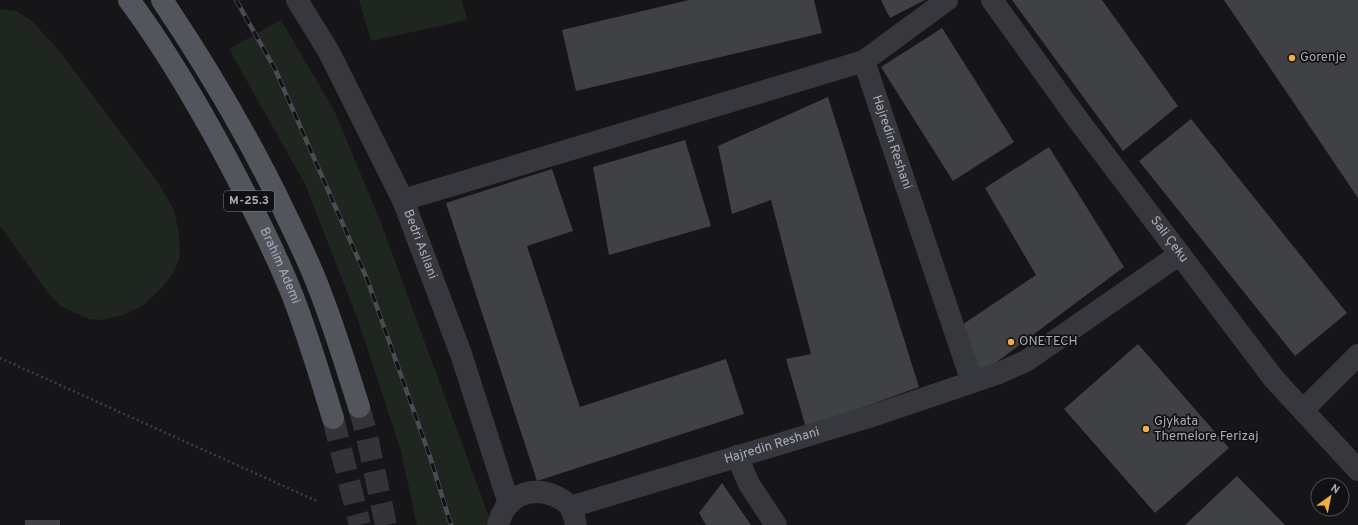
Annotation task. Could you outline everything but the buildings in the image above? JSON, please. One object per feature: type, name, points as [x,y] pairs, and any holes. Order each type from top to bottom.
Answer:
[{"type":"main road","name":"Brahim Ademi","points":[[129,0],[176,69],[239,181],[270,243],[292,294],[314,354],[333,418]]},
{"type":"main road","name":"M-25.3","points":[[162,0],[194,47],[222,94],[263,167],[296,235],[318,285],[340,347],[358,407]]},
{"type":"street","name":"Bedri Asllani","points":[[297,0],[329,52],[403,200],[461,354],[509,504]]},
{"type":"street","points":[[403,200],[864,61],[947,0]]},
{"type":"street","name":"Sali Çeku","points":[[992,0],[1076,117],[1274,379],[1358,470]]},
{"type":"street","name":"Hajredin Reshani","points":[[864,61],[972,382]]},
{"type":"street","name":"Hajredin Reshani","points":[[573,516],[737,456],[869,418],[999,373],[1026,361],[1180,254]]},
{"type":"street","points":[[1303,410],[1358,355]]},
{"type":"street","points":[[737,456],[749,484],[776,525]]},
{"type":"street","points":[[498,525],[501,515],[509,504],[519,496],[532,492],[546,492],[558,498],[573,516]]},
{"type":"path","points":[[0,358],[319,502]]},
{"type":"shaded area","points":[[359,0],[462,0],[467,20],[371,41]]},
{"type":"shaded area","points":[[0,9],[17,11],[33,22],[61,53],[159,184],[174,210],[179,233],[180,257],[173,273],[161,289],[142,306],[124,315],[102,320],[89,319],[61,306],[48,293],[0,226]]},
{"type":"shaded area","points":[[281,20],[335,112],[381,223],[492,525],[417,525],[401,451],[358,320],[305,184],[229,49]]},
{"type":"tunnel","points":[[359,407],[366,432],[386,525]]},
{"type":"tunnel","points":[[333,418],[360,525]]},
{"type":"railway","points":[[236,0],[275,69],[367,279],[430,457],[451,525]]},
{"type":"place","name":"Gorenje","points":[[1292,58]]},
{"type":"place","name":"ONETECH","points":[[1011,342]]},
{"type":"place","name":"Gjykata Themelore Ferizaj","points":[[1146,429]]}]
